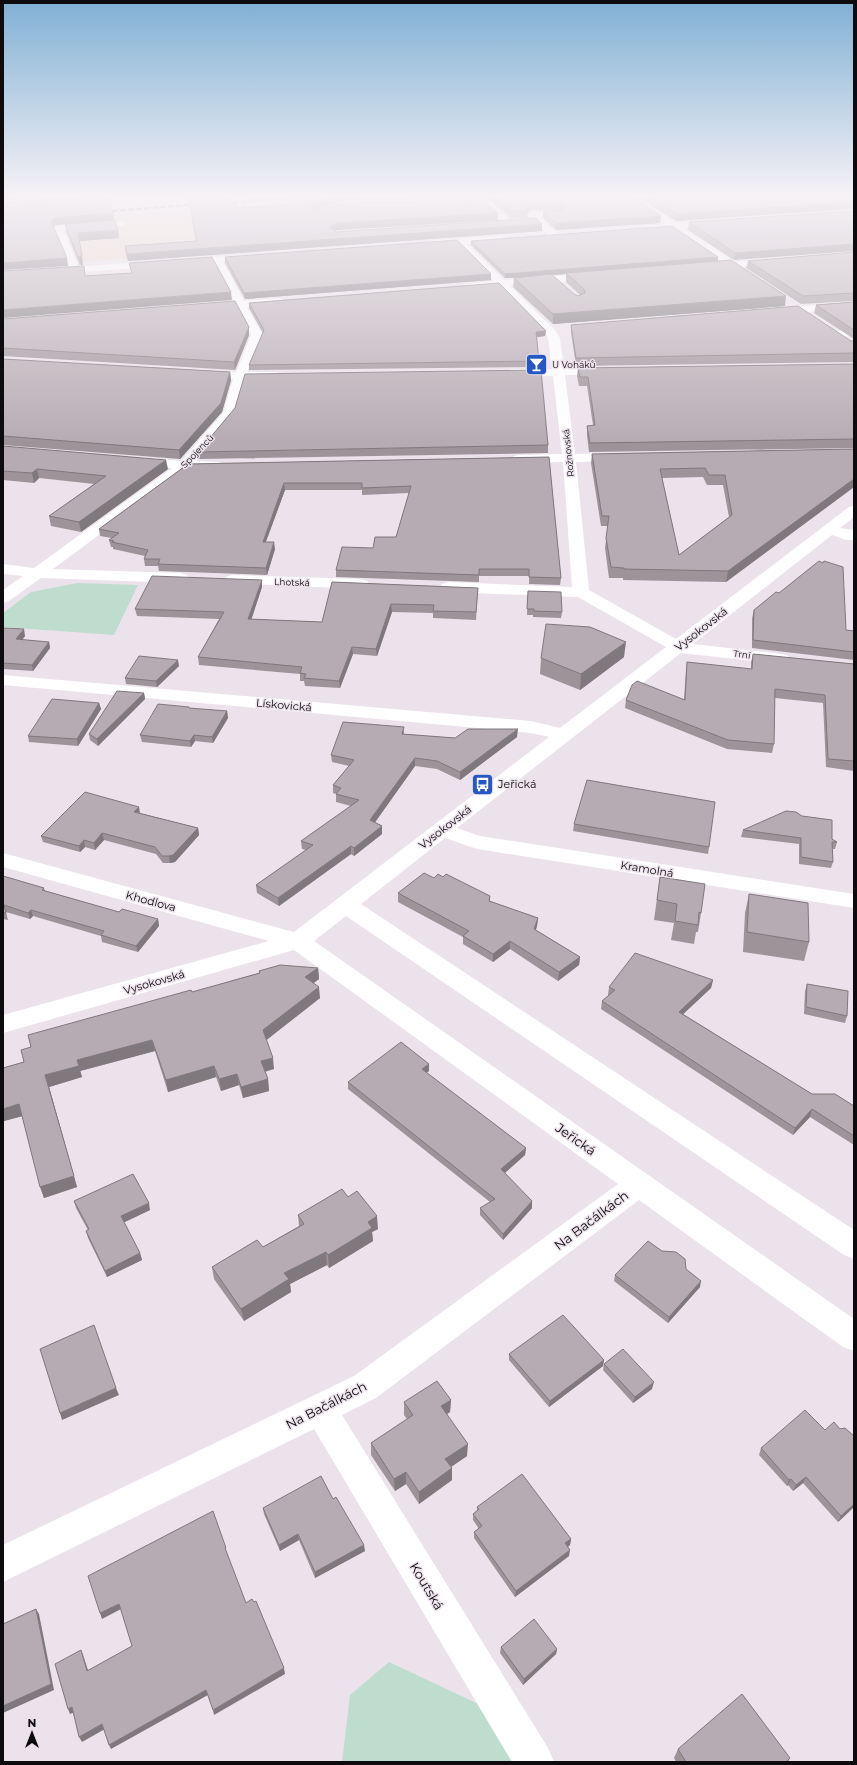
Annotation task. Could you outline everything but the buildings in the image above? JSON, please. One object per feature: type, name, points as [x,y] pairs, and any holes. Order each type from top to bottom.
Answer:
[{"type":"street","name":"Spojenců","points":[[3,598],[185,465],[229,414],[240,376],[257,335],[227,278]]},
{"type":"street","name":"Rožnovská","points":[[496,278],[549,330],[554,338],[569,458],[581,592]]},
{"type":"street","points":[[462,287],[571,278]]},
{"type":"street","points":[[553,280],[562,287]]},
{"type":"street","points":[[193,308],[288,300]]},
{"type":"street","points":[[788,302],[812,318]]},
{"type":"street","points":[[758,313],[854,305]]},
{"type":"street","points":[[549,330],[565,329]]},
{"type":"street","points":[[834,332],[851,338]]},
{"type":"street","points":[[503,373],[622,371]]},
{"type":"street","points":[[185,373],[240,376],[288,376]]},
{"type":"street","points":[[505,460],[632,457]]},
{"type":"street","points":[[124,460],[185,465],[225,464]]},
{"type":"street","name":"Vysokovská","points":[[3,1024],[298,941],[854,510]]},
{"type":"street","points":[[830,529],[854,535]]},
{"type":"street","points":[[3,569],[37,573],[196,579]]},
{"type":"street","name":"Lhotská","points":[[220,580],[377,585]]},
{"type":"street","points":[[432,587],[581,592],[678,647]]},
{"type":"street","name":"Trní","points":[[678,647],[800,661]]},
{"type":"street","name":"Lískovická","points":[[3,680],[531,727],[564,735]]},
{"type":"street","name":"Kramolná","points":[[442,830],[477,842],[854,901]]},
{"type":"street","name":"Khodlova","points":[[3,860],[298,941]]},
{"type":"street","points":[[346,905],[854,1246]]},
{"type":"street","name":"Jeřická","points":[[298,941],[854,1337]]},
{"type":"street","name":"Na Bačálkách","points":[[3,1564],[365,1387],[639,1184]]},
{"type":"street","name":"Koutská","points":[[320,1410],[534,1762]]},
{"type":"green space","points":[[77,583],[138,585],[114,635],[3,627],[3,613],[31,592]]},
{"type":"green space","points":[[389,1662],[506,1717],[534,1762],[342,1762],[350,1695]]},
{"type":"place","name":"U Voháků","points":[[536,364]]},
{"type":"place","name":"Jeřická","points":[[483,784]]}]
